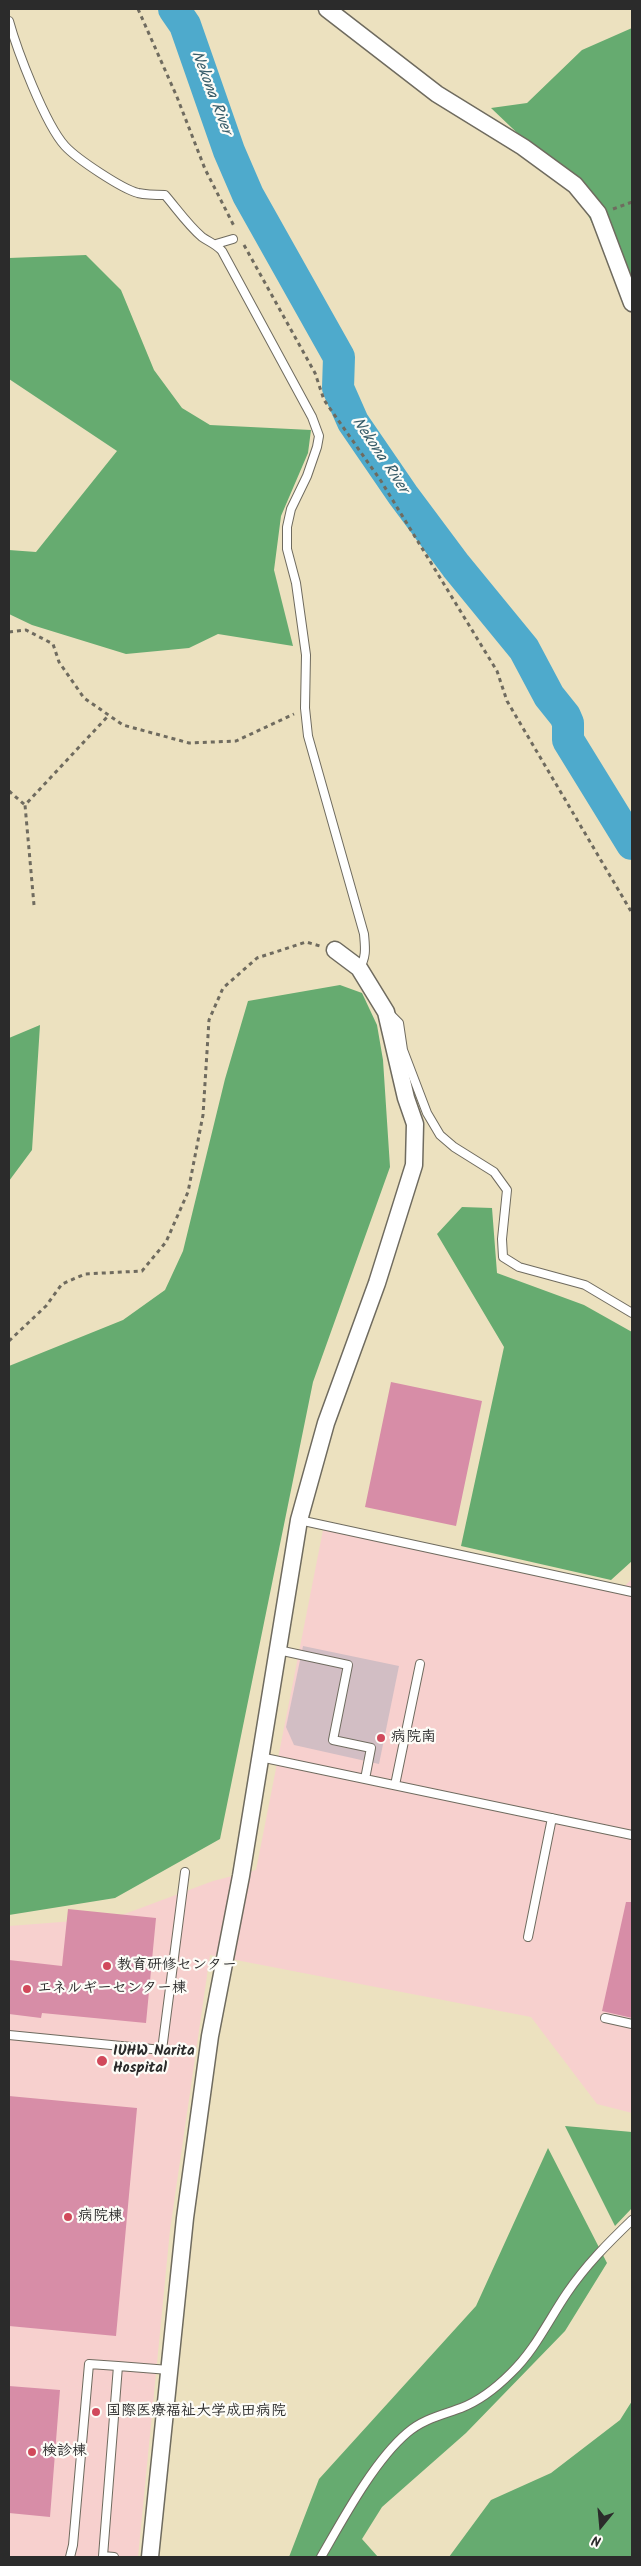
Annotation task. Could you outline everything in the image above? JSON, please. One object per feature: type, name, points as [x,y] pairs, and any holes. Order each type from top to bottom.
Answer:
[{"type":"street","points":[[327,9],[348,28],[437,94],[523,147],[575,185],[598,214],[632,303]]},
{"type":"street","points":[[150,2557],[185,2218],[210,2036],[241,1876],[300,1520],[326,1422],[377,1283],[414,1165],[415,1124],[406,1098],[386,1012],[359,968],[335,950]]},
{"type":"lane","points":[[9,21],[15,43],[48,117],[64,145],[77,156],[126,188],[138,193],[165,195],[204,239],[216,244],[308,409],[319,436],[307,476],[291,509],[287,528],[287,549],[296,583],[306,655],[308,736],[364,934],[363,962],[359,968]]},
{"type":"lane","points":[[216,244],[233,239]]},
{"type":"lane","points":[[386,1012],[399,1023],[406,1058],[427,1113],[440,1135],[454,1147],[494,1172],[507,1190],[502,1239],[503,1257],[519,1267],[585,1285],[632,1313]]},
{"type":"lane","points":[[300,1520],[632,1592]]},
{"type":"lane","points":[[278,1650],[348,1665],[333,1740],[371,1748],[365,1779]]},
{"type":"lane","points":[[395,1785],[420,1664]]},
{"type":"lane","points":[[260,1757],[632,1835]]},
{"type":"lane","points":[[528,1938],[552,1818]]},
{"type":"lane","points":[[9,2035],[162,2050],[185,1872]]},
{"type":"lane","points":[[605,2018],[632,2024]]},
{"type":"lane","points":[[321,2557],[382,2460],[407,2432],[431,2418],[463,2407],[484,2395],[510,2374],[534,2349],[587,2265],[632,2220]]},
{"type":"lane","points":[[70,2557],[73,2545],[89,2364],[170,2370]]},
{"type":"lane","points":[[114,2557],[103,2557],[118,2366]]},
{"type":"path","points":[[138,9],[178,97],[205,169],[236,230]]},
{"type":"path","points":[[233,239],[299,341],[315,373],[324,400],[381,481],[497,671],[507,701],[632,913]]},
{"type":"path","points":[[9,632],[26,630],[53,644],[59,662],[84,698],[123,725],[189,743],[236,741],[306,708]]},
{"type":"path","points":[[25,806],[109,715]]},
{"type":"path","points":[[9,791],[25,806],[34,905]]},
{"type":"path","points":[[9,1341],[46,1306],[62,1284],[85,1274],[142,1271],[166,1242],[188,1192],[203,1115],[210,1020],[223,988],[257,958],[306,942],[335,950]]},
{"type":"shaded area","name":"IUHW Narita Hospital","points":[[323,1530],[618,1592],[632,1579],[632,2113],[597,2104],[531,2017],[210,1955],[170,2230],[138,2557],[9,2557],[9,1926],[114,1918],[213,1881],[256,1870]]},
{"type":"shaded area","points":[[303,1646],[399,1666],[379,1764],[294,1745],[286,1727]]},
{"type":"green space","points":[[632,28],[632,303],[574,187],[491,108],[527,103],[582,50]]},
{"type":"green space","points":[[86,255],[121,290],[154,370],[182,408],[210,425],[311,430],[308,453],[281,516],[274,570],[293,646],[218,634],[189,648],[126,654],[32,625],[9,614],[9,550],[36,552],[117,451],[9,379],[9,258]]},
{"type":"green space","points":[[340,985],[362,993],[377,1025],[383,1060],[390,1167],[313,1382],[220,1839],[115,1898],[9,1915],[9,1366],[123,1320],[165,1290],[183,1251],[225,1079],[248,1001]]},
{"type":"green space","points":[[40,1025],[32,1150],[9,1181],[9,1038]]},
{"type":"green space","points":[[462,1207],[492,1208],[497,1273],[584,1305],[632,1332],[632,1561],[611,1580],[461,1546],[504,1347],[437,1234]]},
{"type":"green space","points":[[565,2126],[632,2132],[632,2208],[615,2226]]},
{"type":"green space","points":[[548,2148],[607,2263],[565,2331],[466,2433],[382,2507],[362,2539],[378,2557],[289,2557],[319,2479],[476,2306]]},
{"type":"green space","points":[[632,2401],[632,2557],[449,2557],[491,2500],[551,2473],[620,2420]]},
{"type":"building","points":[[391,1382],[482,1401],[456,1526],[365,1507]]},
{"type":"building","points":[[626,1902],[632,1902],[632,2018],[602,2011]]},
{"type":"building","name":"教育研修センター","points":[[68,1909],[156,1918],[146,2023],[42,2013],[41,2018],[9,2014],[9,1960],[62,1966]]},
{"type":"building","name":"病院棟","points":[[9,2096],[137,2108],[116,2336],[9,2326]]},
{"type":"building","name":"検診棟","points":[[9,2386],[60,2390],[50,2517],[9,2513]]},
{"type":"waterway","name":"Nekona River","points":[[174,9],[185,25],[229,151],[248,195],[339,357],[338,388],[353,422],[403,495],[456,566],[524,649],[549,696],[565,716],[568,723],[568,740],[632,844]]},
{"type":"place","name":"病院南","points":[[381,1738]]},
{"type":"place","name":"教育研修センター","points":[[107,1966]]},
{"type":"place","name":"エネルギーセンター棟","points":[[27,1989]]},
{"type":"place","name":"IUHW Narita Hospital","points":[[102,2061]]},
{"type":"place","name":"病院棟","points":[[68,2217]]},
{"type":"place","name":"国際医療福祉大学成田病院","points":[[96,2412]]},
{"type":"place","name":"検診棟","points":[[32,2452]]}]
